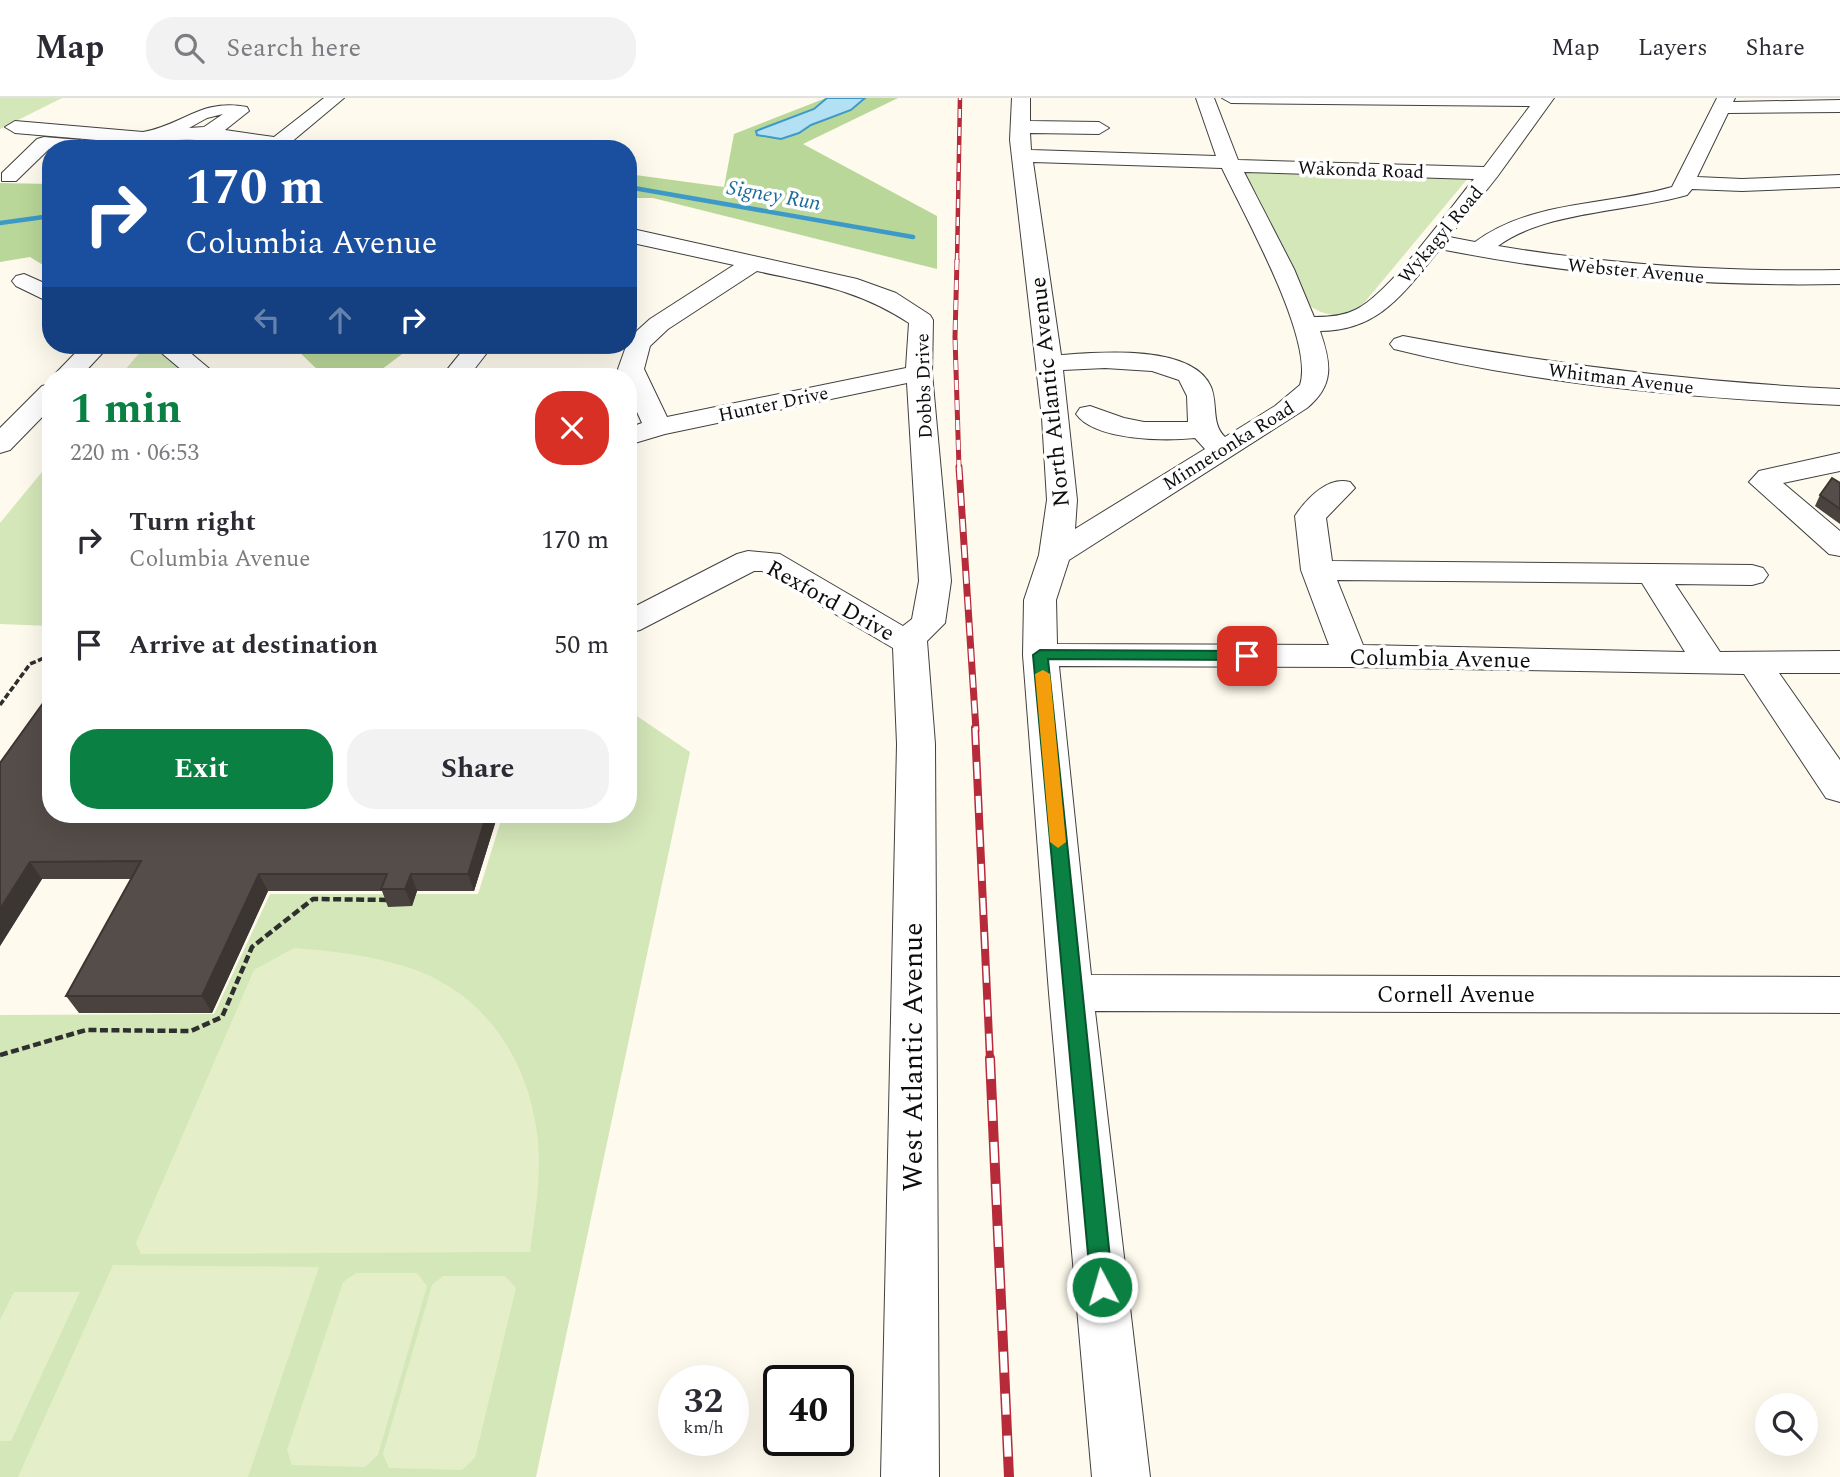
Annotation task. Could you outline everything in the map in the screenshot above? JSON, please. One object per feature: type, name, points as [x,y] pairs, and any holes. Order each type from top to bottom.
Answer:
[{"type":"street","points":[[282,140],[335,98]]},
{"type":"street","name":"North Atlantic Avenue","points":[[1021,98],[1022,156],[1056,418],[1062,500],[1055,555],[1040,600],[1040,655],[1071,993],[1121,1477]]},
{"type":"street","name":"Minnetonka Road","points":[[1055,555],[1285,412],[1306,395],[1315,382],[1316,357],[1305,324],[1230,164],[1205,98]]},
{"type":"street","points":[[1231,98],[1383,102],[1544,99]]},
{"type":"street","name":"Wykagyl Road","points":[[1305,324],[1330,324],[1364,315],[1399,284],[1490,173],[1544,99]]},
{"type":"street","points":[[1479,250],[1493,238],[1514,227],[1567,213],[1659,198],[1679,191],[1723,103],[1840,106]]},
{"type":"street","points":[[163,134],[208,110],[218,108],[240,111],[208,134]]},
{"type":"street","points":[[15,127],[144,138],[163,134],[208,134],[267,140]]},
{"type":"street","points":[[1020,127],[1099,128]]},
{"type":"street","points":[[37,177],[9,177],[42,146]]},
{"type":"street","name":"Wakonda Road","points":[[1022,156],[1490,173]]},
{"type":"street","points":[[1683,182],[1742,185],[1840,181]]},
{"type":"street","name":"Dobbs Drive","points":[[637,237],[849,284],[909,310],[922,320],[919,373],[935,581],[929,623],[915,633]]},
{"type":"street","name":"Webster Avenue","points":[[1434,241],[1597,269],[1781,279],[1840,277]]},
{"type":"street","points":[[637,347],[659,324],[753,263]]},
{"type":"street","points":[[24,281],[42,291]]},
{"type":"street","name":"Whitman Avenue","points":[[1403,344],[1600,377],[1829,397]]},
{"type":"street","points":[[74,368],[88,354]]},
{"type":"street","points":[[177,354],[195,368]]},
{"type":"street","points":[[461,368],[473,354]]},
{"type":"street","points":[[1048,364],[1085,359],[1159,365],[1191,376],[1197,383],[1200,396],[1202,429],[1207,438],[1224,450]]},
{"type":"street","points":[[1085,359],[1090,414]]},
{"type":"street","name":"Hunter Drive","points":[[637,434],[658,427],[919,373]]},
{"type":"street","points":[[637,382],[658,427]]},
{"type":"street","points":[[1829,397],[1840,425]]},
{"type":"street","points":[[0,444],[13,418],[42,398]]},
{"type":"street","points":[[1056,418],[1090,414],[1102,421],[1154,431],[1202,429]]},
{"type":"street","points":[[1840,462],[1769,477],[1764,482],[1840,547]]},
{"type":"street","points":[[1340,488],[1310,516],[1317,570],[1350,656]]},
{"type":"street","points":[[1062,500],[1082,510],[1114,516]]},
{"type":"street","name":"Rexford Drive","points":[[637,618],[748,561],[769,561],[891,635],[902,639],[915,633]]},
{"type":"street","points":[[1317,570],[1752,575]]},
{"type":"street","points":[[1652,573],[1710,663]]},
{"type":"street","name":"West Atlantic Avenue","points":[[910,1477],[915,633]]},
{"type":"street","name":"Columbia Avenue","points":[[1040,655],[1350,656],[1710,663],[1840,662]]},
{"type":"street","points":[[1754,663],[1840,789]]},
{"type":"street","name":"Cornell Avenue","points":[[1071,993],[1840,995]]},
{"type":"path","points":[[0,705],[30,664],[42,659]]},
{"type":"path","points":[[0,1055],[86,1030],[191,1031],[222,1017],[252,947],[313,899],[391,901]]},
{"type":"green space","points":[[0,98],[62,98],[0,129]]},
{"type":"green space","points":[[826,98],[898,98],[803,144],[937,216],[937,269],[653,198],[637,198],[637,175],[724,187],[734,134]]},
{"type":"green space","points":[[1241,171],[1469,177],[1359,309],[1332,315],[1306,303],[1258,196]]},
{"type":"green space","points":[[0,183],[42,184],[42,264],[30,257],[0,262]]},
{"type":"green space","points":[[138,354],[162,354],[180,368],[127,368]]},
{"type":"green space","points":[[301,354],[402,354],[384,368],[316,368]]},
{"type":"green space","points":[[42,472],[42,626],[0,624],[0,523]]},
{"type":"green space","points":[[637,716],[690,752],[536,1477],[0,1477],[0,1015],[214,1014],[270,894],[478,894],[500,823],[637,823]]},
{"type":"green space","points":[[294,948],[377,959],[432,977],[458,992],[498,1032],[525,1083],[538,1141],[536,1211],[530,1252],[141,1254],[136,1243],[254,970]]},
{"type":"green space","points":[[113,1265],[319,1267],[248,1477],[18,1477]]},
{"type":"green space","points":[[356,1273],[417,1273],[427,1286],[378,1455],[365,1467],[292,1465],[287,1450],[343,1282]]},
{"type":"green space","points":[[443,1276],[505,1276],[516,1288],[475,1458],[462,1470],[389,1468],[383,1454],[432,1285]]},
{"type":"green space","points":[[14,1292],[80,1292],[11,1441],[0,1441],[0,1320]]},
{"type":"water","points":[[827,98],[865,98],[851,110],[811,125],[799,133],[781,139],[757,135],[756,131],[814,109]]},
{"type":"building","points":[[1832,478],[1840,483],[1840,509],[1820,495]]},
{"type":"building","points":[[42,705],[42,823],[484,823],[468,874],[411,874],[405,889],[381,889],[387,874],[259,874],[202,996],[66,996],[141,861],[30,862],[0,909],[0,763]]},
{"type":"waterway","name":"Signey Run","points":[[637,189],[913,237]]},
{"type":"waterway","name":"Signey Run","points":[[0,223],[42,217]]},
{"type":"railway","points":[[957,262],[960,98]]},
{"type":"railway","points":[[957,260],[955,337],[959,468]]},
{"type":"railway","points":[[959,467],[976,730]]},
{"type":"railway","points":[[975,728],[990,1060]]},
{"type":"railway","points":[[990,1058],[1009,1477]]},
{"type":"slow traffic","points":[[1043,674],[1058,842]]},
{"type":"route","points":[[1102,1287],[1071,993],[1040,655],[1247,656]]}]
